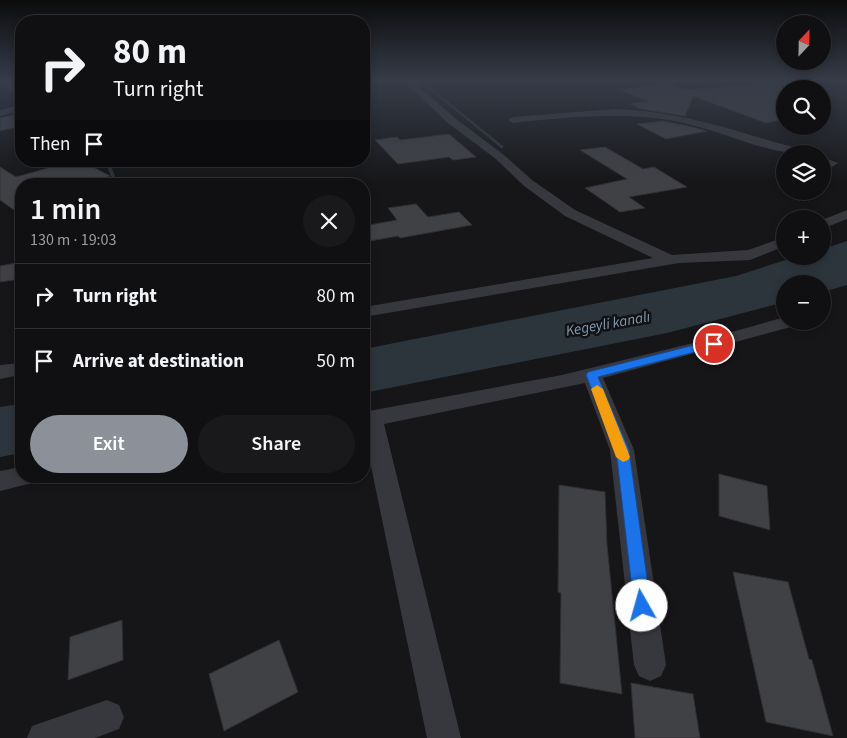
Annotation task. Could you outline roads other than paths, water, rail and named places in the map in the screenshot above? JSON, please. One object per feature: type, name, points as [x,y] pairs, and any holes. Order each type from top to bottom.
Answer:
[{"type":"street","points":[[445,114],[500,157],[528,183],[570,213],[672,260]]},
{"type":"street","points":[[513,120],[571,114]]},
{"type":"street","points":[[651,114],[685,119],[776,146]]},
{"type":"street","points":[[831,221],[847,214]]},
{"type":"street","points":[[370,311],[672,260],[750,255],[776,244]]},
{"type":"street","points":[[370,420],[592,375],[776,326]]},
{"type":"street","points":[[0,372],[15,370]]},
{"type":"street","points":[[592,375],[622,450],[650,665]]},
{"type":"street","points":[[370,428],[444,738]]},
{"type":"street","points":[[0,481],[15,478]]},
{"type":"street","points":[[44,738],[107,717]]},
{"type":"water","name":"Kegeyli kanalı","points":[[847,241],[847,285],[831,290],[831,275],[776,275],[776,304],[667,333],[370,392],[370,348],[736,276],[776,263],[776,265],[831,265],[831,246]]},
{"type":"water","points":[[15,405],[15,454],[0,457],[0,407]]},
{"type":"waterway","points":[[462,114],[502,147]]},
{"type":"waterway","points":[[109,167],[114,178]]}]
